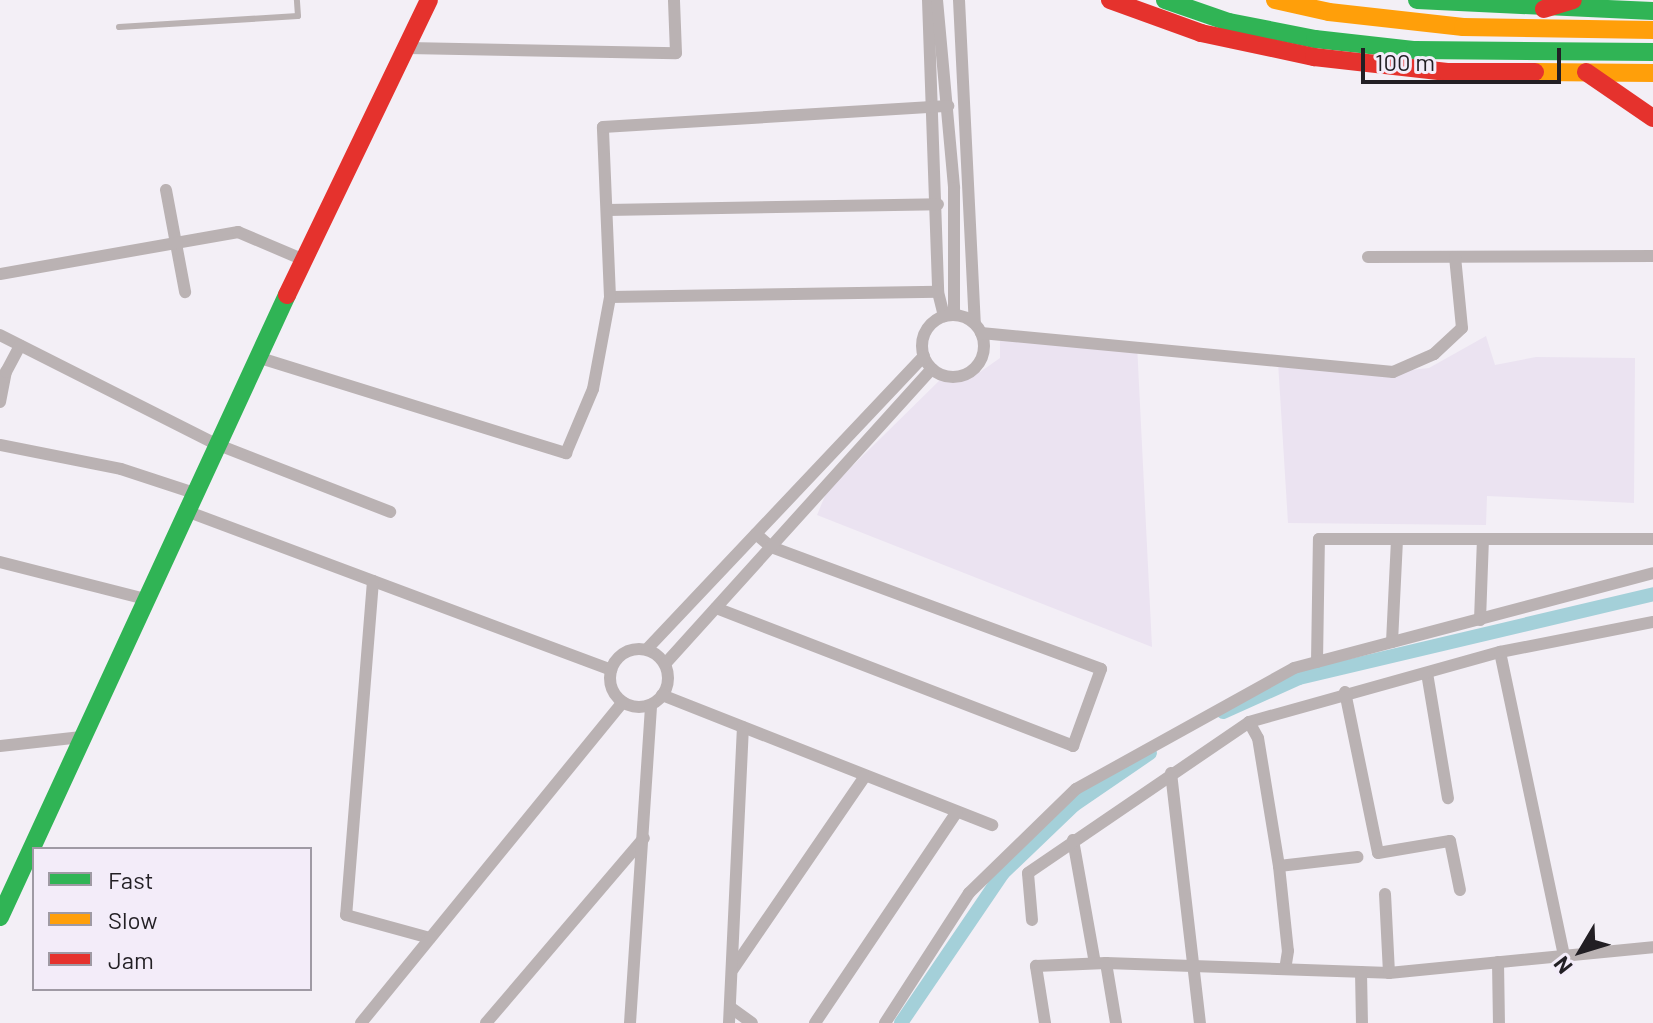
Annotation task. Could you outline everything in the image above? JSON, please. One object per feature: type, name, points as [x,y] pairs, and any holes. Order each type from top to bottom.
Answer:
[{"type":"main road","points":[[0,917],[216,444],[429,0]]},
{"type":"main road","points":[[1110,0],[1201,33],[1314,57],[1447,72],[1653,73]]},
{"type":"main road","points":[[1165,0],[1229,22],[1315,39],[1415,50],[1653,52]]},
{"type":"main road","points":[[1275,0],[1329,12],[1502,28],[1653,30]]},
{"type":"main road","points":[[1417,0],[1544,9],[1653,11]]},
{"type":"main road","points":[[1544,9],[1573,0]]},
{"type":"main road","points":[[1586,72],[1653,118]]},
{"type":"street","points":[[408,48],[676,53],[674,0]]},
{"type":"street","points":[[928,0],[938,204],[938,292],[949,316],[978,329],[1393,372],[1434,354],[1462,328],[1455,257]]},
{"type":"street","points":[[937,0],[954,188],[949,316]]},
{"type":"street","points":[[924,356],[932,369],[953,377],[971,371],[982,354],[959,0]]},
{"type":"street","points":[[257,357],[566,453],[593,389],[610,297],[603,127],[948,106]]},
{"type":"street","points":[[950,134],[968,133]]},
{"type":"street","points":[[954,188],[970,188]]},
{"type":"street","points":[[166,190],[185,292]]},
{"type":"street","points":[[607,210],[938,204]]},
{"type":"street","points":[[0,274],[238,232],[304,260]]},
{"type":"street","points":[[1368,257],[1653,256]]},
{"type":"street","points":[[610,297],[938,292]]},
{"type":"street","points":[[647,649],[924,356],[928,328],[949,316]]},
{"type":"street","points":[[0,335],[216,444],[390,512]]},
{"type":"street","points":[[0,402],[3,371],[20,346]]},
{"type":"street","points":[[665,664],[932,369]]},
{"type":"street","points":[[847,438],[860,449]]},
{"type":"street","points":[[0,445],[121,469],[194,493]]},
{"type":"street","points":[[797,490],[810,503]]},
{"type":"street","points":[[186,511],[611,670]]},
{"type":"street","points":[[716,608],[1073,746],[1101,669],[771,547],[756,534]]},
{"type":"street","points":[[1317,662],[1319,539],[1653,539]]},
{"type":"street","points":[[1392,642],[1397,540]]},
{"type":"street","points":[[1480,620],[1483,540]]},
{"type":"street","points":[[0,562],[145,599]]},
{"type":"street","points":[[885,1023],[969,893],[1076,789],[1294,668],[1653,573]]},
{"type":"street","points":[[373,581],[346,915],[430,938]]},
{"type":"street","points":[[673,621],[691,636]]},
{"type":"street","points":[[1032,920],[1028,873],[1249,722],[1345,692],[1500,652],[1653,622]]},
{"type":"street","points":[[630,1023],[651,705],[669,683],[665,664],[647,649],[628,650],[611,670],[612,688],[623,702],[651,705]]},
{"type":"street","points":[[1500,652],[1564,956]]},
{"type":"street","points":[[1427,673],[1448,798]]},
{"type":"street","points":[[1345,692],[1378,853],[1450,841],[1460,890]]},
{"type":"street","points":[[662,695],[992,825]]},
{"type":"street","points":[[361,1023],[623,702]]},
{"type":"street","points":[[1249,722],[1258,738],[1279,866],[1288,951],[1285,969]]},
{"type":"street","points":[[729,1023],[743,727]]},
{"type":"street","points":[[0,746],[82,737]]},
{"type":"street","points":[[1171,773],[1197,966],[1200,1023]]},
{"type":"street","points":[[731,972],[865,776]]},
{"type":"street","points":[[815,1023],[957,812]]},
{"type":"street","points":[[486,1023],[644,838]]},
{"type":"street","points":[[1073,840],[1116,1023]]},
{"type":"street","points":[[1279,866],[1357,857]]},
{"type":"street","points":[[1385,894],[1389,973]]},
{"type":"street","points":[[1045,1023],[1036,966],[1100,963],[1389,973],[1653,947]]},
{"type":"street","points":[[1498,962],[1499,1023]]},
{"type":"street","points":[[1361,972],[1362,1023]]},
{"type":"street","points":[[730,1007],[752,1023]]},
{"type":"lane","points":[[119,27],[298,16],[297,0]]},
{"type":"shaded area","points":[[1000,333],[1137,344],[1152,647],[817,515],[827,491],[944,376],[980,372],[1000,358]]},
{"type":"shaded area","points":[[1486,336],[1495,365],[1536,357],[1635,358],[1634,503],[1487,496],[1486,525],[1288,523],[1278,362],[1393,372],[1429,368]]},
{"type":"waterway","points":[[1223,712],[1299,678],[1653,594]]},
{"type":"waterway","points":[[901,1023],[1003,873],[1074,805],[1150,753]]},
{"type":"traffic: fast","points":[[1165,0],[1229,22],[1315,39],[1415,50],[1653,52]]},
{"type":"traffic: fast","points":[[1417,0],[1653,11]]},
{"type":"traffic: fast","points":[[32,847],[287,295]]},
{"type":"traffic: fast","points":[[0,917],[32,848]]},
{"type":"traffic: slow","points":[[1275,0],[1329,12],[1463,27],[1653,30]]},
{"type":"traffic: slow","points":[[1535,72],[1653,73]]},
{"type":"traffic: jam","points":[[287,295],[429,0]]},
{"type":"traffic: jam","points":[[1110,0],[1201,33],[1314,57],[1447,72],[1535,72]]},
{"type":"traffic: jam","points":[[1544,9],[1573,0]]},
{"type":"traffic: jam","points":[[1586,72],[1653,118]]}]
